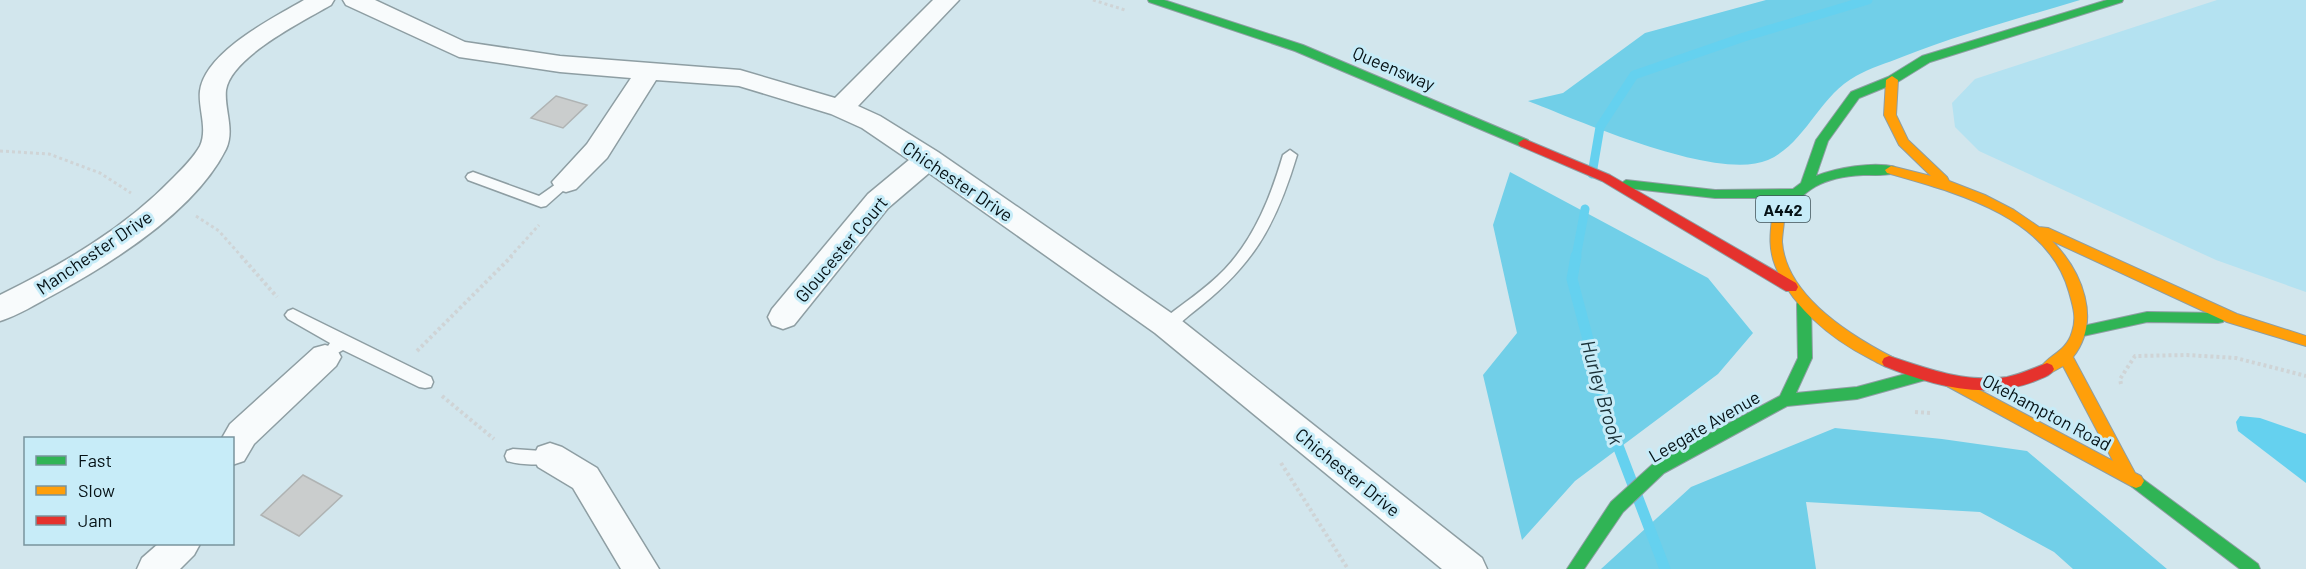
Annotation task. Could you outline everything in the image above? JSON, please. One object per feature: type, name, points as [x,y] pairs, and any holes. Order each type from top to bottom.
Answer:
[{"type":"main road","name":"Queensway","points":[[1153,0],[1299,48],[1611,180]]},
{"type":"main road","points":[[1807,183],[1822,140],[1855,95],[1892,80],[1926,59],[2118,0]]},
{"type":"main road","points":[[1892,80],[1890,115],[1903,142],[1943,180]]},
{"type":"main road","name":"A442","points":[[2025,223],[2060,257],[2076,285],[2081,295],[2083,331],[2077,346],[2067,359],[2038,376],[1997,384],[1950,381],[1924,375],[1867,352],[1836,333],[1804,304],[1791,287],[1775,251],[1776,219],[1793,193],[1807,183],[1845,171],[1891,170],[1943,180],[1986,198],[2025,223],[2232,318],[2306,341]]},
{"type":"main road","name":"A442","points":[[1611,180],[1715,194],[1793,193]]},
{"type":"main road","name":"A442","points":[[1611,180],[1791,287]]},
{"type":"main road","name":"Leegate Avenue","points":[[1785,400],[1805,358],[1804,304]]},
{"type":"main road","name":"A442","points":[[2083,331],[2147,317],[2232,318]]},
{"type":"main road","name":"Okehampton Road","points":[[2067,359],[2128,475]]},
{"type":"main road","name":"Leegate Avenue","points":[[1575,569],[1617,507],[1659,468],[1785,400],[1857,393],[1924,375]]},
{"type":"main road","name":"Okehampton Road","points":[[1950,381],[2128,475],[2252,569]]},
{"type":"street","name":"Manchester Drive","points":[[0,309],[57,281],[133,230],[164,205],[214,147],[216,108],[212,88],[223,67],[266,32],[322,0]]},
{"type":"street","name":"Chichester Drive","points":[[355,0],[459,49],[560,64],[740,78],[840,108],[871,123],[928,159],[1166,325],[1469,569]]},
{"type":"street","points":[[840,108],[947,0]]},
{"type":"street","points":[[566,182],[597,151],[649,70]]},
{"type":"street","name":"Gloucester Court","points":[[783,317],[878,201],[928,159]]},
{"type":"street","points":[[234,448],[242,434],[333,350]]},
{"type":"street","points":[[550,457],[585,478],[641,569]]},
{"type":"street","points":[[155,569],[180,545]]},
{"type":"lane","points":[[1166,325],[1230,272],[1249,248],[1273,208],[1290,155]]},
{"type":"lane","points":[[473,177],[541,202],[566,182]]},
{"type":"lane","points":[[293,315],[333,350],[402,371],[425,382]]},
{"type":"lane","points":[[513,456],[550,457]]},
{"type":"path","points":[[0,151],[49,154],[100,173],[219,231],[293,315]]},
{"type":"path","points":[[402,371],[440,324],[506,262],[525,238],[541,224]]},
{"type":"path","points":[[2121,388],[2120,379],[2135,356],[2187,355],[2236,358],[2306,376]]},
{"type":"path","points":[[425,382],[513,456]]},
{"type":"path","points":[[1275,455],[1348,569]]},
{"type":"shaded area","points":[[1766,0],[2080,0],[1946,41],[1861,73],[1832,95],[1793,143],[1768,160],[1745,165],[1716,163],[1648,146],[1528,101],[1563,93],[1645,33]]},
{"type":"shaded area","points":[[2217,0],[2306,0],[2306,292],[2216,260],[1979,151],[1955,127],[1952,103],[1975,79]]},
{"type":"shaded area","points":[[1510,172],[1708,278],[1753,333],[1718,374],[1575,481],[1522,540],[1483,375],[1517,333],[1493,225]]},
{"type":"shaded area","points":[[2240,416],[2260,418],[2306,434],[2306,483],[2238,431],[2236,422]]},
{"type":"shaded area","points":[[1835,428],[1942,439],[2027,451],[2167,569],[2073,569],[2054,552],[1980,512],[1806,502],[1816,569],[1601,569],[1691,487]]},
{"type":"building","points":[[556,96],[587,105],[563,128],[531,118]]},
{"type":"building","points":[[303,475],[342,496],[299,536],[261,515]]},
{"type":"waterway","name":"Hurley Brook","points":[[1592,174],[1600,127],[1634,75],[1744,37],[1868,0]]},
{"type":"waterway","name":"Hurley Brook","points":[[1576,257],[1585,209]]},
{"type":"waterway","name":"Hurley Brook","points":[[1576,256],[1572,279],[1612,430],[1665,569]]},
{"type":"traffic: fast","points":[[1153,0],[1299,48],[1524,143]]},
{"type":"traffic: fast","points":[[1807,183],[1822,140],[1855,95],[1892,80],[1926,59],[2118,0]]},
{"type":"traffic: fast","points":[[1778,219],[1787,203],[1797,192],[1811,183],[1841,173],[1891,170]]},
{"type":"traffic: fast","points":[[1626,184],[1715,194],[1793,193]]},
{"type":"traffic: fast","points":[[1785,400],[1805,358],[1804,304]]},
{"type":"traffic: fast","points":[[2083,331],[2147,317],[2218,318]]},
{"type":"traffic: fast","points":[[1575,569],[1617,507],[1659,468],[1785,400],[1857,393],[1924,375]]},
{"type":"traffic: fast","points":[[2136,481],[2252,569]]},
{"type":"traffic: slow","points":[[1892,80],[1890,115],[1903,142],[1943,180]]},
{"type":"traffic: slow","points":[[1891,170],[1951,186],[1981,198],[2010,213],[2035,231],[2057,254],[2072,280],[2082,320],[2074,345],[2062,359],[2047,369]]},
{"type":"traffic: slow","points":[[1778,219],[1776,242],[1781,265],[1793,286],[1828,324],[1869,352],[1889,362]]},
{"type":"traffic: slow","points":[[2043,231],[2232,318],[2306,341]]},
{"type":"traffic: slow","points":[[2067,359],[2128,475]]},
{"type":"traffic: slow","points":[[1950,381],[2136,481]]},
{"type":"traffic: jam","points":[[1524,143],[1606,178],[1791,287]]},
{"type":"traffic: jam","points":[[1889,362],[1927,376],[1968,384],[2008,382],[2047,369]]}]
